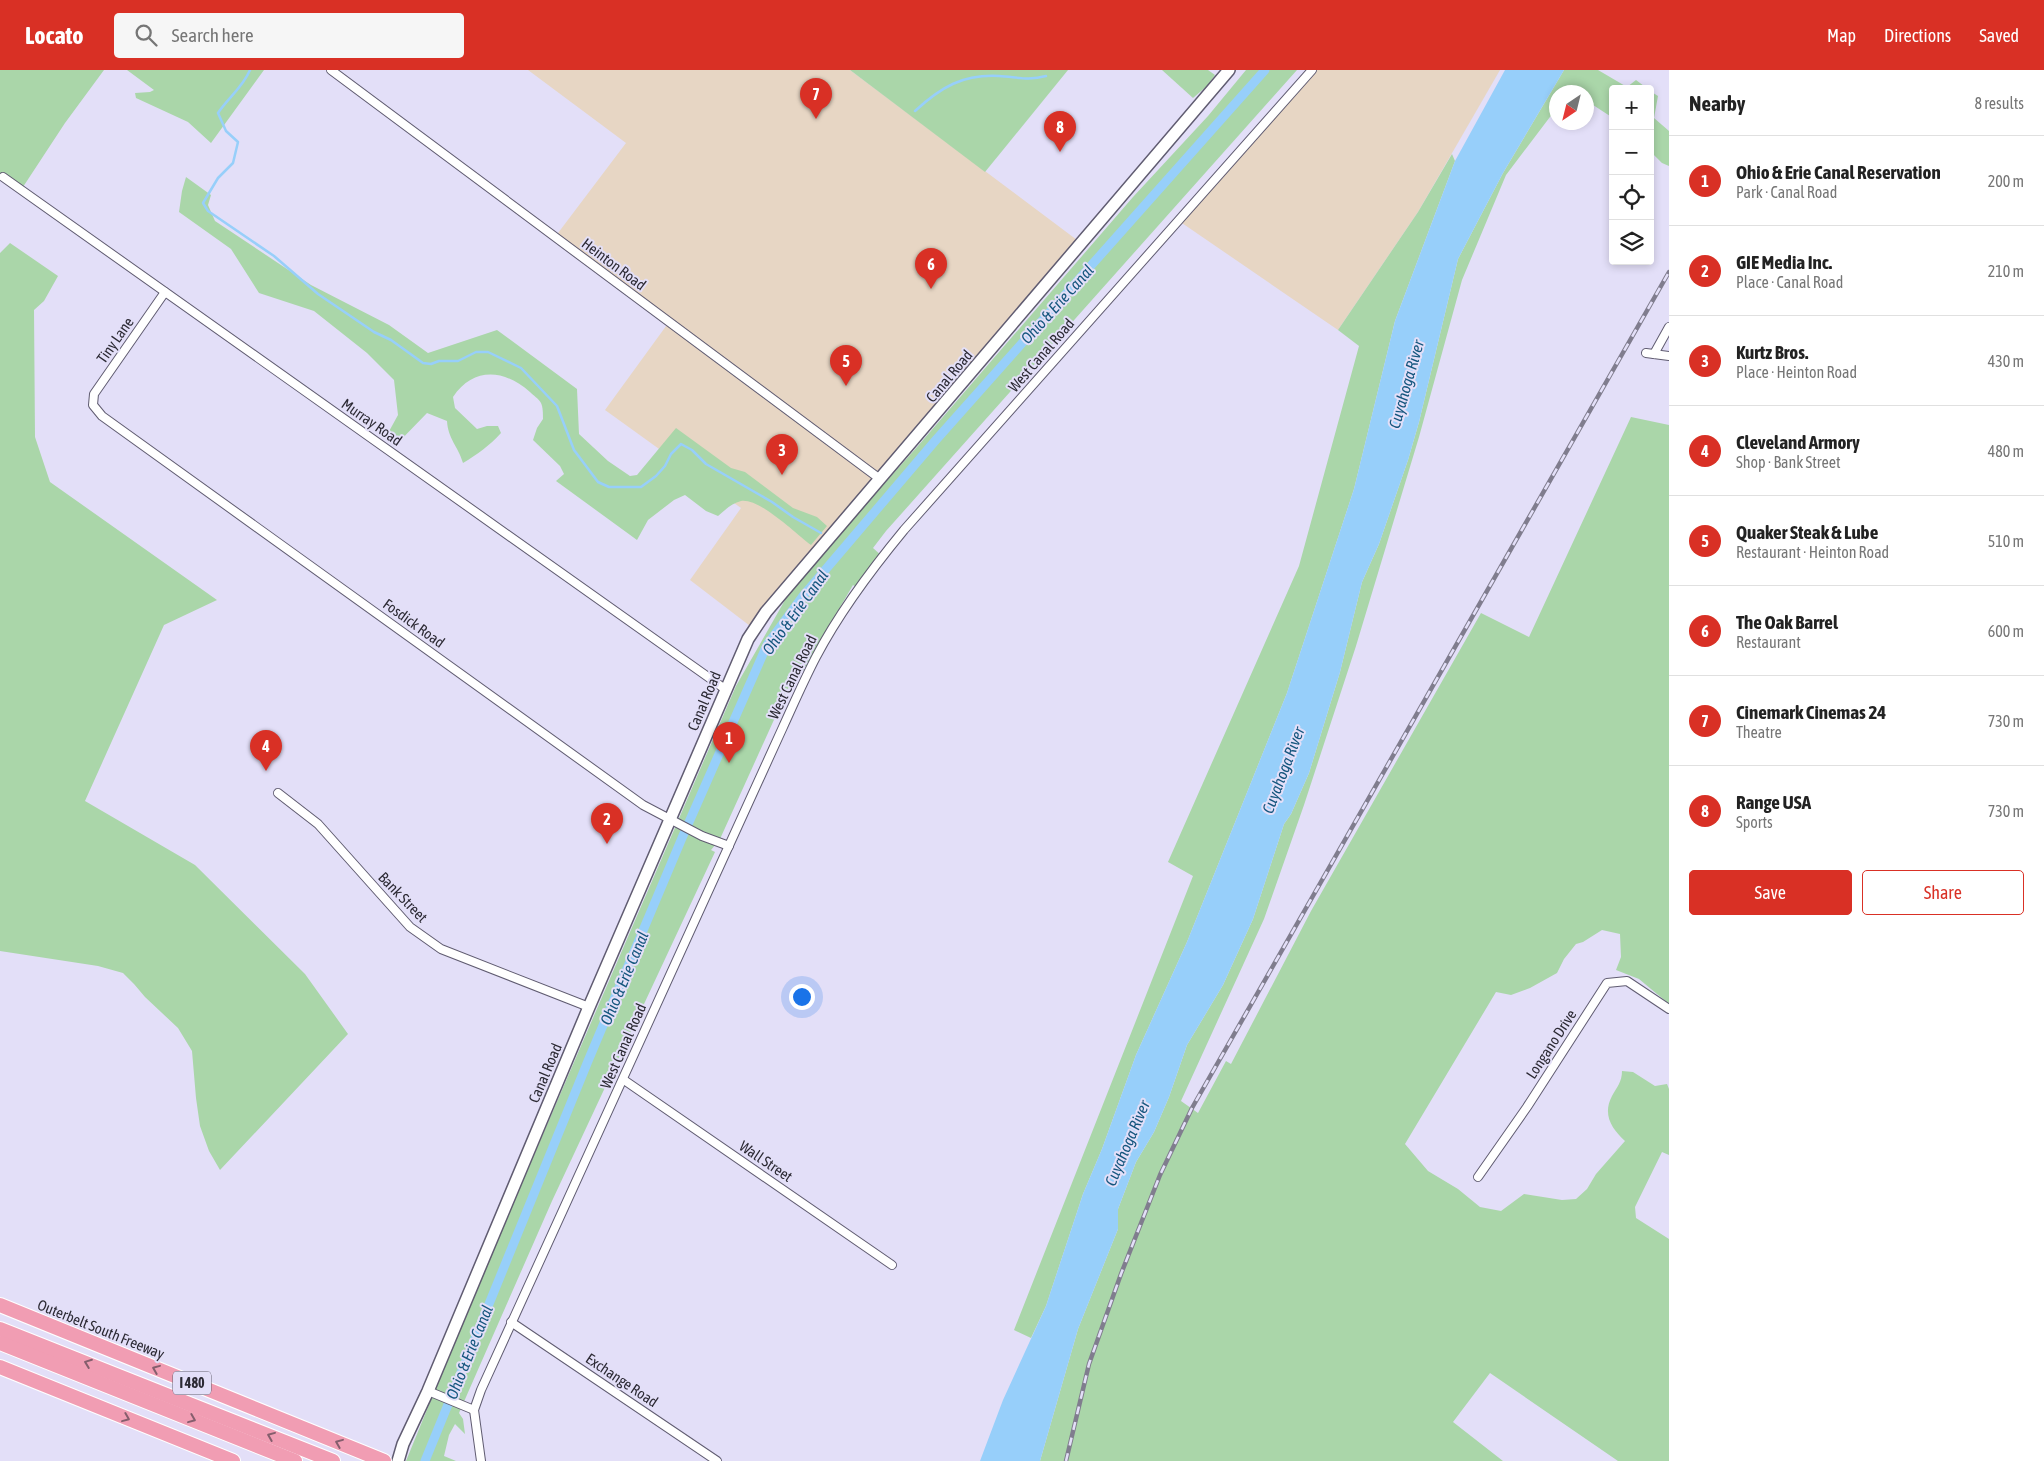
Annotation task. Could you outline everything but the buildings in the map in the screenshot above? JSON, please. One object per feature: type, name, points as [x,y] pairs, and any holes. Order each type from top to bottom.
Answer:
[{"type":"highway","name":"Outerbelt South Freeway","points":[[0,1305],[384,1461]]},
{"type":"highway","points":[[0,1329],[333,1461]]},
{"type":"highway","points":[[0,1343],[295,1461]]},
{"type":"highway","points":[[0,1367],[234,1461]]},
{"type":"main road","name":"Canal Road","points":[[398,1461],[403,1444],[428,1391],[589,1007],[675,823],[725,689],[748,639],[766,612],[1229,70]]},
{"type":"street","name":"Heinton Road","points":[[331,70],[880,479]]},
{"type":"street","name":"West Canal Road","points":[[481,1461],[474,1410],[481,1390],[510,1322],[624,1080],[728,846],[816,656],[846,606],[904,530],[1312,70]]},
{"type":"street","name":"Murray Road","points":[[3,177],[725,689]]},
{"type":"street","name":"Tiny Lane","points":[[93,405],[94,394],[166,292]]},
{"type":"street","points":[[1669,327],[1650,353],[1669,356]]},
{"type":"street","name":"Fosdick Road","points":[[93,405],[102,416],[126,434],[643,805],[675,823],[728,846]]},
{"type":"street","name":"Bank Street","points":[[278,793],[318,824],[410,927],[441,949],[589,1007]]},
{"type":"street","name":"Longano Drive","points":[[1478,1178],[1527,1107],[1607,983],[1627,981],[1669,1009]]},
{"type":"street","name":"Wall Street","points":[[624,1080],[892,1265]]},
{"type":"street","name":"Exchange Road","points":[[510,1322],[718,1461]]},
{"type":"street","points":[[428,1391],[474,1410]]},
{"type":"shaded area","points":[[528,70],[850,70],[1081,243],[754,629],[690,580],[741,508],[605,410],[669,322],[555,237],[626,143]]},
{"type":"shaded area","points":[[1315,70],[1500,70],[1418,212],[1338,330],[1179,221]]},
{"type":"green space","points":[[0,70],[104,70],[65,123],[21,190],[0,174]]},
{"type":"green space","points":[[127,70],[264,70],[211,143],[188,122],[136,98],[135,93],[154,90]]},
{"type":"green space","points":[[850,70],[1068,70],[985,172]]},
{"type":"green space","points":[[1162,70],[1208,70],[1215,75],[1207,86],[1193,98]]},
{"type":"green space","points":[[1246,70],[1297,70],[886,531],[873,548],[883,557],[857,588],[853,585],[803,671],[797,669],[720,839],[711,850],[715,852],[552,1201],[459,1413],[463,1419],[465,1434],[455,1424],[449,1435],[444,1456],[456,1461],[406,1461],[475,1292],[736,686],[793,586],[917,447],[1133,197],[1208,116]]},
{"type":"green space","points":[[1564,70],[1598,70],[1624,85],[1609,85],[1609,115],[1594,106],[1594,85],[1555,85]]},
{"type":"green space","points":[[1636,80],[1643,85],[1630,85]]},
{"type":"green space","points":[[1654,94],[1658,96],[1654,118]]},
{"type":"green space","points":[[1549,95],[1549,118],[1506,175],[1462,280],[1419,437],[1356,646],[1304,805],[1264,919],[1181,1101],[1198,1113],[1226,1061],[1231,1064],[1311,911],[1481,613],[1529,637],[1631,417],[1669,425],[1669,1004],[1639,979],[1616,970],[1621,957],[1620,934],[1602,930],[1583,942],[1576,944],[1564,959],[1557,973],[1530,988],[1511,995],[1496,992],[1405,1144],[1428,1171],[1458,1189],[1480,1207],[1501,1211],[1524,1194],[1562,1200],[1576,1199],[1587,1189],[1596,1174],[1625,1141],[1616,1132],[1608,1115],[1609,1103],[1620,1081],[1622,1071],[1633,1072],[1655,1086],[1667,1084],[1669,1089],[1669,1155],[1662,1152],[1635,1207],[1636,1218],[1669,1239],[1669,1461],[1618,1461],[1490,1373],[1453,1422],[1503,1461],[1040,1461],[1078,1329],[1118,1229],[1118,1209],[1136,1162],[1154,1132],[1169,1097],[1187,1045],[1223,985],[1253,919],[1284,824],[1291,814],[1309,773],[1340,672],[1362,582],[1379,544],[1408,460],[1419,422],[1458,259],[1503,173]]},
{"type":"green space","points":[[1654,118],[1669,131],[1669,166],[1662,163],[1654,155]]},
{"type":"green space","points":[[1452,154],[1455,161],[1395,321],[1354,489],[1287,693],[1187,942],[1136,1055],[1102,1149],[1083,1194],[1046,1306],[1031,1338],[1014,1330],[1193,876],[1168,862],[1299,566],[1359,346],[1338,330],[1418,212]]},
{"type":"green space","points":[[186,177],[211,195],[208,205],[215,221],[311,285],[389,325],[428,353],[497,330],[577,389],[579,434],[608,461],[630,476],[637,475],[676,428],[731,468],[745,472],[793,508],[817,517],[827,526],[811,545],[778,518],[758,505],[741,501],[732,505],[718,516],[706,511],[685,495],[674,500],[648,520],[637,540],[556,481],[564,474],[560,466],[533,440],[537,428],[543,419],[541,403],[520,384],[499,376],[479,376],[470,380],[453,397],[455,408],[477,429],[487,426],[498,426],[501,433],[474,456],[463,463],[449,433],[447,421],[427,413],[394,447],[387,435],[398,415],[394,380],[367,353],[314,311],[259,293],[231,249],[179,212]]},
{"type":"green space","points":[[10,243],[58,276],[44,301],[34,310],[35,437],[50,482],[217,600],[164,625],[85,801],[195,865],[305,974],[348,1034],[220,1170],[209,1151],[200,1126],[192,1051],[178,1028],[123,973],[98,966],[0,951],[0,253]]},
{"type":"water","name":"Cuyahoga River","points":[[1505,70],[1564,70],[1555,85],[1549,85],[1549,95],[1503,173],[1458,259],[1419,422],[1408,460],[1379,544],[1362,582],[1340,672],[1309,773],[1291,814],[1284,824],[1253,919],[1223,985],[1187,1045],[1169,1097],[1154,1132],[1136,1162],[1118,1209],[1118,1229],[1078,1329],[1040,1461],[980,1461],[1003,1400],[1046,1306],[1083,1194],[1102,1149],[1136,1055],[1187,942],[1287,693],[1354,489],[1395,321],[1455,161]]},
{"type":"waterway","points":[[250,70],[243,82],[218,113],[226,131],[238,142],[233,163],[218,178],[203,203],[208,211],[274,256],[318,294],[374,332],[391,340],[423,363],[458,361],[476,352],[488,352],[521,368],[557,406],[574,450],[598,482],[609,487],[641,487],[656,476],[665,466],[671,454],[681,444],[692,450],[706,464],[821,533]]},
{"type":"waterway","name":"Ohio & Erie Canal","points":[[425,1461],[588,1061],[682,838],[767,645],[803,596],[935,441],[1265,70]]},
{"type":"waterway","points":[[915,111],[944,89],[974,77],[1028,78],[1046,76]]},
{"type":"railway","points":[[1066,1461],[1089,1364],[1121,1274],[1160,1175],[1192,1108],[1669,272]]},
{"type":"place","name":"Cinemark Cinemas 24","points":[[816,119]]},
{"type":"place","name":"Range USA","points":[[1060,152]]},
{"type":"place","name":"The Oak Barrel","points":[[931,289]]},
{"type":"place","name":"Quaker Steak & Lube","points":[[846,386]]},
{"type":"place","name":"Kurtz Bros.","points":[[782,475]]},
{"type":"place","name":"Ohio & Erie Canal Reservation","points":[[729,763]]},
{"type":"place","name":"Cleveland Armory","points":[[266,771]]},
{"type":"place","name":"GIE Media Inc.","points":[[607,844]]}]
